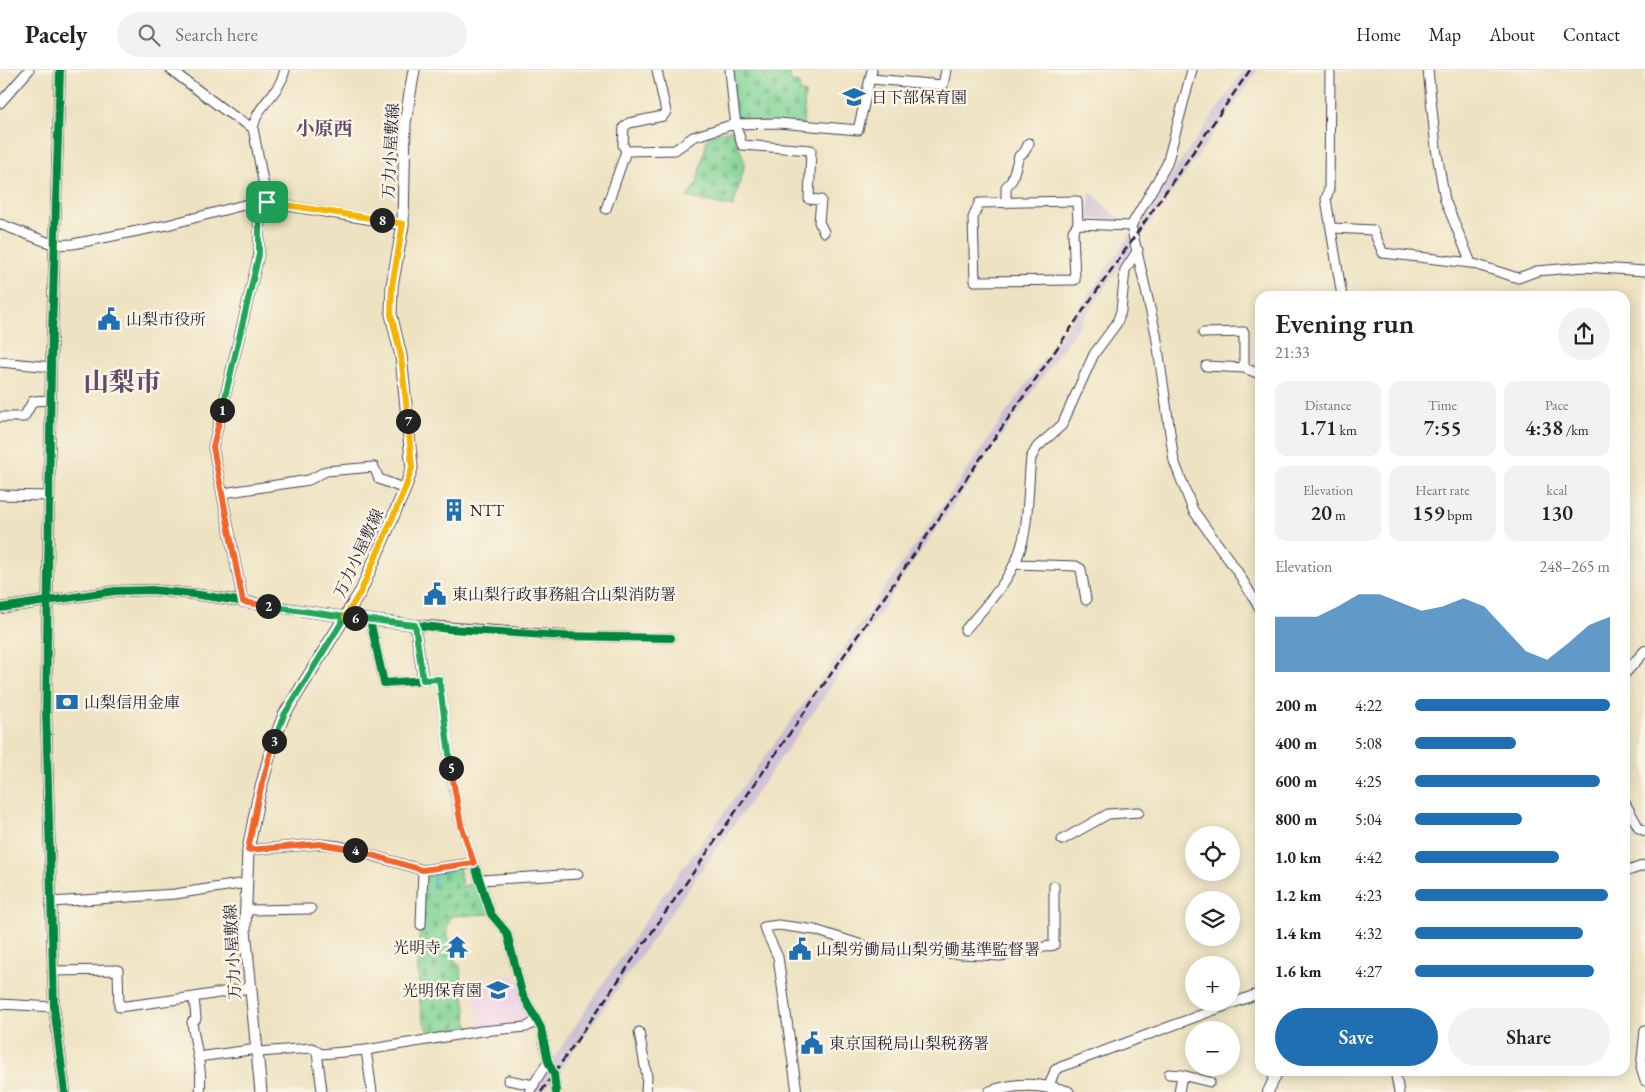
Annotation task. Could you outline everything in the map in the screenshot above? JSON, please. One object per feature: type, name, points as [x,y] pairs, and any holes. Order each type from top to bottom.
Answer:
[{"type":"main road","name":"万力小屋敷線","points":[[261,1092],[258,1051],[249,988],[245,910],[248,850],[272,746],[284,715],[361,591],[405,489],[412,468],[401,356],[391,314],[392,286],[403,224],[405,123],[414,70]]},
{"type":"main road","points":[[990,1092],[1023,1084],[1049,1086],[1068,1092]]},
{"type":"street","points":[[0,103],[28,70]]},
{"type":"street","points":[[60,70],[51,367],[46,734],[52,971],[54,1007],[65,1092]]},
{"type":"street","points":[[170,70],[252,128]]},
{"type":"street","points":[[243,602],[213,447],[259,254],[263,202],[252,128],[255,116],[274,95],[285,70]]},
{"type":"street","points":[[606,209],[626,151],[623,145],[624,127],[629,123],[663,116],[666,112],[657,70]]},
{"type":"street","points":[[730,70],[734,124],[742,145],[811,150],[809,199],[820,200],[819,222],[824,232]]},
{"type":"street","points":[[626,151],[675,150],[693,138],[734,124],[778,123],[858,130],[872,75],[943,85],[946,70]]},
{"type":"street","points":[[1192,70],[1168,164],[1131,226],[1156,334],[1174,461],[1193,510],[1237,571],[1255,601]]},
{"type":"street","points":[[1330,70],[1329,189],[1326,199],[1333,228],[1341,291]]},
{"type":"street","points":[[1428,70],[1436,148],[1444,200],[1471,263]]},
{"type":"street","points":[[1006,202],[1006,187],[1012,180],[1019,156],[1025,151],[1029,143]]},
{"type":"street","points":[[1077,201],[1078,224],[1073,231],[1075,280],[975,281],[972,218],[979,203],[1006,202],[1077,201]]},
{"type":"street","points":[[0,224],[55,244],[73,244],[167,225],[263,202],[403,224]]},
{"type":"street","points":[[1078,224],[1131,226]]},
{"type":"street","points":[[1333,228],[1373,230],[1383,253],[1471,263],[1518,278],[1536,271],[1584,267],[1645,271]]},
{"type":"street","points":[[965,630],[995,595],[1015,564],[1024,539],[1031,458],[1037,447],[1062,425],[1094,354],[1117,322],[1121,311],[1125,270],[1138,250]]},
{"type":"street","points":[[1203,333],[1244,332],[1244,368]]},
{"type":"street","points":[[0,362],[51,367]]},
{"type":"street","points":[[1206,366],[1244,368],[1255,372]]},
{"type":"street","points":[[0,417],[24,417],[34,401],[51,400]]},
{"type":"street","points":[[223,493],[308,480],[326,471],[374,467],[379,479],[405,489]]},
{"type":"street","points":[[0,495],[49,496]]},
{"type":"street","points":[[1015,564],[1076,566],[1081,569],[1086,600]]},
{"type":"street","points":[[0,608],[48,599],[115,591],[152,590],[415,625],[563,636],[671,638]]},
{"type":"street","points":[[370,620],[384,683],[439,679],[454,790],[461,825],[491,914],[507,933],[522,993],[538,1021],[548,1061],[554,1074],[556,1092]]},
{"type":"street","points":[[415,625],[423,680]]},
{"type":"street","points":[[1630,667],[1645,651]]},
{"type":"street","points":[[1062,840],[1108,814],[1139,812]]},
{"type":"street","points":[[1630,812],[1639,828],[1645,831]]},
{"type":"street","points":[[248,850],[320,844],[339,846],[422,870],[474,863]]},
{"type":"street","points":[[1630,870],[1645,865]]},
{"type":"street","points":[[421,925],[422,870]]},
{"type":"street","points":[[481,880],[578,874]]},
{"type":"street","points":[[51,902],[175,894],[246,883]]},
{"type":"street","points":[[797,1092],[778,957],[764,927],[778,925],[815,930],[862,945],[886,950],[1002,956],[1054,945],[1054,886]]},
{"type":"street","points":[[245,910],[311,909]]},
{"type":"street","points":[[52,971],[118,970],[119,1007],[249,988]]},
{"type":"street","points":[[1049,1086],[1055,1070],[1061,1066],[1255,996]]},
{"type":"street","points":[[194,997],[196,1019],[192,1022],[195,1051],[202,1078],[200,1092]]},
{"type":"street","points":[[0,1004],[54,1007]]},
{"type":"street","points":[[198,1057],[312,1048],[321,1054],[366,1050],[481,1031],[526,1027],[538,1021]]},
{"type":"street","points":[[1645,1030],[1641,1068],[1645,1081]]},
{"type":"street","points":[[640,1032],[647,1077],[646,1092]]},
{"type":"street","points":[[366,1050],[372,1092]]},
{"type":"street","points":[[317,1052],[322,1092]]},
{"type":"street","points":[[508,1080],[531,1088],[548,1061]]},
{"type":"street","points":[[1169,1074],[1182,1075],[1210,1082]]},
{"type":"street","points":[[1179,1092],[1182,1075]]},
{"type":"street","points":[[1268,1092],[1276,1076]]},
{"type":"street","points":[[1396,1076],[1399,1092]]},
{"type":"shaded area","points":[[1244,70],[1258,70],[927,542],[815,710],[544,1092],[531,1092],[658,902],[831,666]]},
{"type":"shaded area","points":[[1090,192],[1121,220],[1089,218]]},
{"type":"shaded area","points":[[515,975],[537,1021],[481,1031],[471,983]]},
{"type":"green space","points":[[730,70],[790,70],[791,82],[799,83],[800,92],[805,93],[803,125],[738,126]]},
{"type":"green space","points":[[732,129],[744,160],[744,168],[733,207],[687,197],[697,183],[708,135]]},
{"type":"green space","points":[[459,865],[462,887],[481,880],[491,914],[451,916],[447,928],[452,957],[460,966],[469,1033],[433,1039],[423,1020],[420,1004],[417,953],[421,925],[423,870]]},
{"type":"waterway","points":[[433,887],[434,874],[451,870]]},
{"type":"railway","points":[[541,1092],[1250,70]]},
{"type":"cycle path","points":[[60,70],[51,367],[46,711],[54,1007],[65,1092]]},
{"type":"cycle path","points":[[0,608],[115,591],[152,590],[193,594],[345,617],[450,629],[563,636],[671,638]]},
{"type":"cycle path","points":[[370,620],[384,683],[439,679],[454,790],[461,825],[491,914],[507,933],[522,993],[541,1028],[548,1061],[554,1074],[556,1092]]},
{"type":"place","name":"日下部保育園","points":[[854,97]]},
{"type":"place","name":"山梨市役所","points":[[109,319]]},
{"type":"place","name":"NTT","points":[[454,510]]},
{"type":"place","name":"東山梨行政事務組合山梨消防署","points":[[435,594]]},
{"type":"place","name":"山梨信用金庫","points":[[67,702]]},
{"type":"place","name":"光明寺","points":[[457,947]]},
{"type":"place","name":"山梨労働局山梨労働基準監督署","points":[[800,949]]},
{"type":"place","name":"光明保育園","points":[[498,990]]},
{"type":"place","name":"東京国税局山梨税務署","points":[[812,1043]]},
{"type":"district","name":"小原西","points":[[324,128]]},
{"type":"district","name":"山梨市","points":[[122,382]]},
{"type":"route","points":[[267,202],[259,201],[259,254],[215,436],[214,454],[243,602],[345,617],[284,715],[272,746],[258,799],[248,850],[320,844],[339,846],[422,870],[474,863],[461,825],[454,790],[439,679],[423,680],[415,625],[345,617],[361,591],[405,489],[412,468],[401,356],[391,314],[392,286],[403,224],[267,202]]}]
